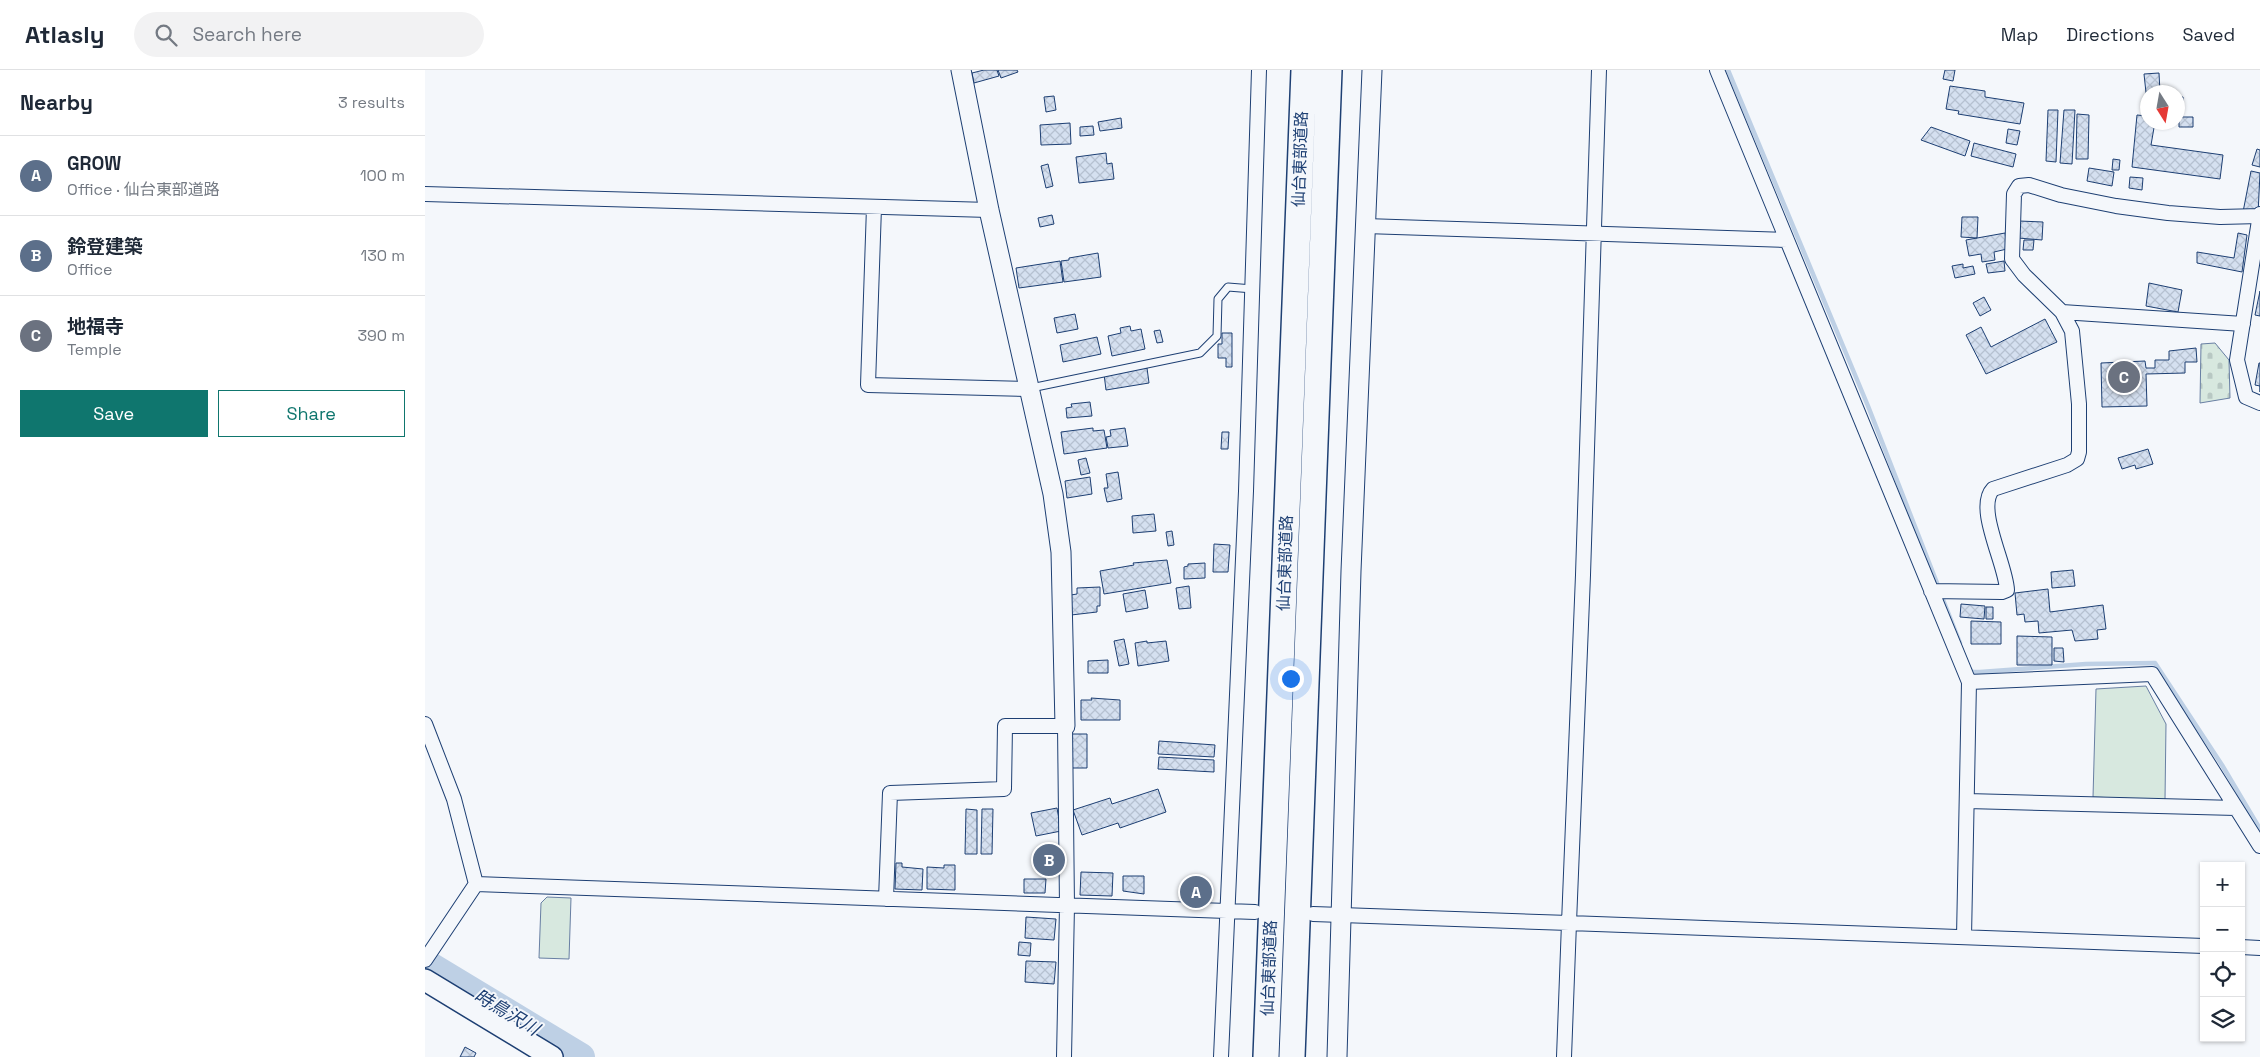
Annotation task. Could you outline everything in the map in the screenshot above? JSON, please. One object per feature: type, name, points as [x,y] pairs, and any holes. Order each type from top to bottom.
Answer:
[{"type":"highway","name":"仙台東部道路","points":[[1266,1057],[1304,70]]},
{"type":"highway","name":"仙台東部道路","points":[[1292,1057],[1329,70]]},
{"type":"main road","points":[[425,980],[552,1057]]},
{"type":"street","points":[[961,70],[989,210],[1053,494],[1061,552],[1067,906],[1064,1057]]},
{"type":"street","points":[[1221,1057],[1253,289],[1259,70]]},
{"type":"street","points":[[1337,1057],[1351,581],[1372,70]]},
{"type":"street","points":[[1564,1057],[1583,575],[1599,70]]},
{"type":"street","points":[[1717,70],[1969,682],[1964,937]]},
{"type":"street","points":[[1931,590],[2002,592],[2007,590],[1987,510],[1988,494],[1993,489],[2067,465],[2077,459],[2079,452],[2079,404],[2072,331],[2062,312],[2024,275],[2012,259],[2013,194],[2019,186],[2029,185],[2116,206],[2168,213],[2220,217],[2260,216],[2237,360],[2246,397],[2260,403]]},
{"type":"street","points":[[425,194],[989,210]]},
{"type":"street","points":[[874,207],[868,385],[1029,389]]},
{"type":"street","points":[[1365,226],[1787,240]]},
{"type":"street","points":[[2062,312],[2243,324]]},
{"type":"street","points":[[1969,682],[2152,674],[2260,846]]},
{"type":"street","points":[[425,724],[454,799],[476,884],[425,960]]},
{"type":"street","points":[[886,899],[890,792],[1004,789],[1005,726],[1065,726]]},
{"type":"street","points":[[1967,801],[2236,808]]},
{"type":"street","points":[[476,884],[1255,912]]},
{"type":"street","points":[[1313,914],[2200,946]]},
{"type":"street","points":[[2245,947],[2260,948]]},
{"type":"lane","points":[[1029,389],[1200,354],[1217,336],[1218,299],[1228,287],[1253,289]]},
{"type":"green space","points":[[2215,343],[2229,360],[2230,398],[2200,403],[2201,344]]},
{"type":"green space","points":[[2146,686],[2166,724],[2165,800],[2093,797],[2096,689]]},
{"type":"green space","points":[[547,897],[571,898],[569,959],[539,958],[541,903]]},
{"type":"building","points":[[984,70],[997,70],[999,76],[974,83],[972,73]]},
{"type":"building","points":[[998,70],[1017,70],[1018,72],[1001,78]]},
{"type":"building","points":[[1945,70],[1955,70],[1953,81],[1943,79]]},
{"type":"building","points":[[2159,73],[2160,85],[2145,85],[2144,74]]},
{"type":"building","points":[[1950,86],[1985,91],[1985,97],[2024,103],[2020,124],[1958,114],[1959,111],[1946,109]]},
{"type":"building","points":[[1054,96],[1056,110],[1046,112],[1044,97]]},
{"type":"building","points":[[2048,110],[2058,110],[2056,162],[2046,161]]},
{"type":"building","points":[[2064,110],[2075,110],[2072,164],[2060,163]]},
{"type":"building","points":[[2077,114],[2089,115],[2088,159],[2076,159]]},
{"type":"building","points":[[2137,115],[2140,115],[2140,130],[2154,130],[2151,145],[2223,155],[2220,179],[2132,167]]},
{"type":"building","points":[[2185,117],[2193,117],[2193,127],[2185,127]]},
{"type":"building","points":[[1121,118],[1122,128],[1100,131],[1098,122]]},
{"type":"building","points":[[1070,123],[1071,144],[1041,145],[1040,125]]},
{"type":"building","points":[[1093,126],[1094,135],[1080,136],[1080,127]]},
{"type":"building","points":[[1931,127],[1970,141],[1965,156],[1921,140]]},
{"type":"building","points":[[2008,129],[2020,131],[2017,145],[2006,143]]},
{"type":"building","points":[[1974,143],[2016,154],[2013,167],[1971,156]]},
{"type":"building","points":[[2257,149],[2260,150],[2260,167],[2252,165]]},
{"type":"building","points":[[1106,153],[1107,164],[1112,163],[1114,179],[1079,183],[1076,157]]},
{"type":"building","points":[[2113,159],[2120,160],[2119,170],[2112,170]]},
{"type":"building","points":[[1048,164],[1053,186],[1046,188],[1041,166]]},
{"type":"building","points":[[2089,168],[2114,172],[2112,186],[2087,181]]},
{"type":"building","points":[[2251,171],[2260,173],[2258,214],[2243,212]]},
{"type":"building","points":[[2130,177],[2143,178],[2142,190],[2129,188]]},
{"type":"building","points":[[1052,215],[1054,224],[1040,227],[1038,218]]},
{"type":"building","points":[[1962,217],[1978,217],[1977,238],[1961,237]]},
{"type":"building","points":[[2019,221],[2043,222],[2042,240],[2018,238]]},
{"type":"building","points":[[2005,233],[2007,249],[1994,252],[1995,260],[1982,262],[1981,254],[1969,256],[1966,240]]},
{"type":"building","points":[[2238,233],[2247,235],[2242,272],[2197,263],[2197,252],[2234,258]]},
{"type":"building","points":[[2024,240],[2034,240],[2033,250],[2023,250]]},
{"type":"building","points":[[1098,253],[1101,277],[1064,282],[1061,261]]},
{"type":"building","points":[[1060,261],[1063,282],[1019,288],[1016,268]]},
{"type":"building","points":[[2004,261],[2005,271],[1988,273],[1986,264]]},
{"type":"building","points":[[1963,264],[1963,268],[1973,266],[1975,274],[1955,278],[1952,266]]},
{"type":"building","points":[[2149,283],[2182,290],[2178,312],[2146,306]]},
{"type":"building","points":[[2260,291],[2260,316],[2255,315]]},
{"type":"building","points":[[1984,297],[1991,310],[1980,316],[1973,303]]},
{"type":"building","points":[[1075,314],[1078,329],[1057,333],[1054,318]]},
{"type":"building","points":[[2045,319],[2057,342],[1986,374],[1966,335],[1981,327],[1991,347]]},
{"type":"building","points":[[1130,326],[1131,331],[1141,329],[1145,349],[1112,356],[1108,336],[1121,333],[1120,328]]},
{"type":"building","points":[[1160,330],[1163,342],[1157,343],[1154,331]]},
{"type":"building","points":[[1222,333],[1232,333],[1232,367],[1226,367],[1226,358],[1218,358],[1218,344],[1222,344]]},
{"type":"building","points":[[1097,337],[1101,354],[1063,362],[1060,345]]},
{"type":"building","points":[[2196,348],[2197,362],[2185,362],[2185,373],[2146,374],[2147,406],[2102,407],[2101,363],[2145,361],[2146,368],[2155,368],[2155,360],[2169,360],[2169,351]]},
{"type":"building","points":[[2260,363],[2260,386],[2255,385]]},
{"type":"building","points":[[1147,368],[1149,383],[1106,390],[1104,374]]},
{"type":"building","points":[[1090,402],[1092,416],[1067,418],[1066,408],[1072,407],[1071,404]]},
{"type":"building","points":[[1093,428],[1093,431],[1104,430],[1107,448],[1064,454],[1061,432]]},
{"type":"building","points":[[1125,428],[1128,446],[1108,448],[1106,437],[1111,436],[1110,430]]},
{"type":"building","points":[[1222,432],[1229,432],[1228,449],[1221,449]]},
{"type":"building","points":[[2148,449],[2153,464],[2136,469],[2135,465],[2122,469],[2118,458]]},
{"type":"building","points":[[1086,458],[1090,473],[1081,475],[1078,460]]},
{"type":"building","points":[[1118,472],[1122,499],[1107,502],[1104,488],[1108,488],[1106,474]]},
{"type":"building","points":[[1090,477],[1092,494],[1067,498],[1065,481]]},
{"type":"building","points":[[1154,514],[1156,531],[1133,533],[1132,516]]},
{"type":"building","points":[[1172,531],[1174,545],[1168,546],[1166,532]]},
{"type":"building","points":[[1214,544],[1230,545],[1228,572],[1213,572]]},
{"type":"building","points":[[1167,560],[1171,583],[1104,594],[1100,571],[1134,565],[1133,563]]},
{"type":"building","points":[[1205,563],[1205,578],[1184,579],[1184,567],[1188,566],[1188,564]]},
{"type":"building","points":[[2073,570],[2075,586],[2052,588],[2051,572]]},
{"type":"building","points":[[1189,586],[1191,608],[1179,609],[1176,588]]},
{"type":"building","points":[[1100,587],[1100,606],[1097,606],[1097,612],[1071,615],[1071,595],[1077,594],[1077,588]]},
{"type":"building","points":[[2048,589],[2050,612],[2103,605],[2106,629],[2097,630],[2098,639],[2075,641],[2072,630],[2039,633],[2038,621],[2025,622],[2024,614],[2017,615],[2015,593]]},
{"type":"building","points":[[1145,590],[1148,608],[1126,612],[1123,594]]},
{"type":"building","points":[[1961,604],[1985,606],[1984,619],[1960,617]]},
{"type":"building","points":[[1986,607],[1993,607],[1993,619],[1986,619]]},
{"type":"building","points":[[1971,621],[2001,622],[2001,644],[1971,644]]},
{"type":"building","points":[[2017,636],[2052,637],[2052,665],[2017,665]]},
{"type":"building","points":[[1124,639],[1129,664],[1119,666],[1114,641]]},
{"type":"building","points":[[1147,641],[1147,643],[1166,641],[1169,661],[1138,666],[1135,643]]},
{"type":"building","points":[[2054,648],[2063,648],[2064,662],[2054,661]]},
{"type":"building","points":[[1108,660],[1108,673],[1088,673],[1088,661]]},
{"type":"building","points":[[1091,698],[1120,700],[1120,720],[1081,720],[1081,700],[1092,700]]},
{"type":"building","points":[[1072,734],[1087,734],[1087,768],[1071,768]]},
{"type":"building","points":[[1159,741],[1215,745],[1214,757],[1158,754]]},
{"type":"building","points":[[1159,757],[1214,760],[1214,772],[1158,769]]},
{"type":"building","points":[[1158,789],[1166,812],[1120,828],[1118,823],[1082,835],[1073,810],[1110,798],[1112,804]]},
{"type":"building","points":[[1057,808],[1061,831],[1036,836],[1031,813]]},
{"type":"building","points":[[966,809],[977,810],[977,854],[965,854]]},
{"type":"building","points":[[982,809],[993,809],[992,854],[981,854]]},
{"type":"building","points":[[1040,853],[1058,853],[1058,869],[1040,868]]},
{"type":"building","points":[[896,863],[902,863],[902,867],[923,869],[922,890],[895,889]]},
{"type":"building","points":[[944,865],[955,865],[955,890],[927,889],[927,867],[944,868]]},
{"type":"building","points":[[1081,872],[1113,873],[1112,896],[1080,895]]},
{"type":"building","points":[[1123,876],[1144,876],[1144,894],[1123,891]]},
{"type":"building","points":[[1024,879],[1046,879],[1045,893],[1024,893]]},
{"type":"building","points":[[1182,886],[1208,887],[1208,901],[1182,901]]},
{"type":"building","points":[[1026,917],[1056,919],[1054,940],[1025,938]]},
{"type":"building","points":[[1019,942],[1031,943],[1030,956],[1018,955]]},
{"type":"building","points":[[1026,961],[1056,962],[1054,984],[1025,982]]},
{"type":"building","points":[[465,1047],[476,1053],[474,1057],[460,1057]]},
{"type":"waterway","points":[[1728,70],[1868,406],[1937,583]]},
{"type":"waterway","points":[[1942,597],[1960,643]]},
{"type":"waterway","points":[[1970,669],[1972,672],[1980,672],[2086,664],[2155,663],[2222,765],[2260,829]]},
{"type":"waterway","name":"時鳥沢川","points":[[432,967],[581,1057]]},
{"type":"place","name":"地福寺","points":[[2124,377]]},
{"type":"place","name":"鈴登建築","points":[[1049,860]]},
{"type":"place","name":"GROW","points":[[1196,892]]}]
